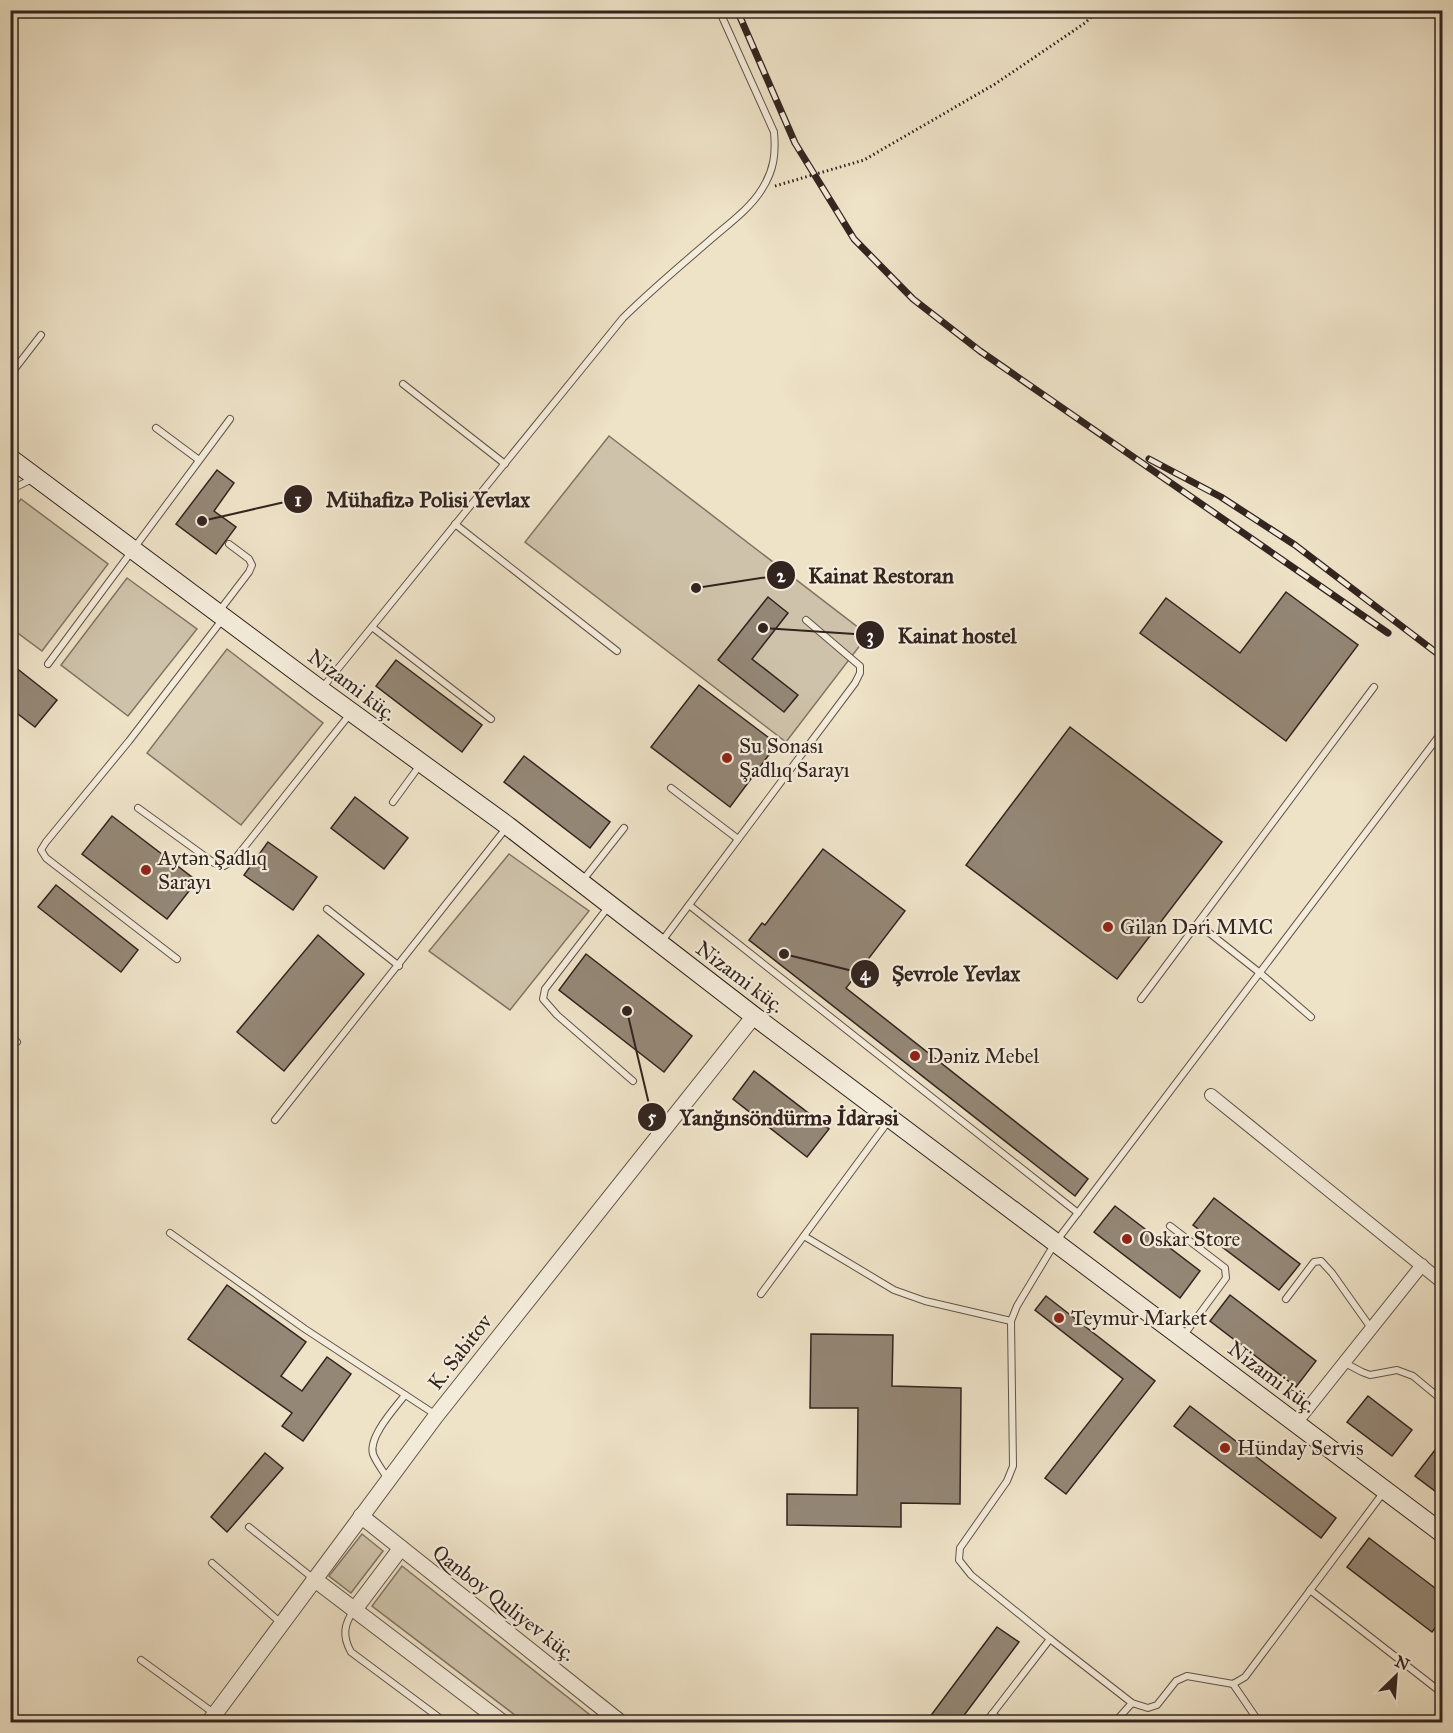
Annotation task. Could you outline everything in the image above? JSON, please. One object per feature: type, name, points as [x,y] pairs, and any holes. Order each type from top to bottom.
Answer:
[{"type":"main road","name":"Nizami küç.","points":[[10,458],[421,764],[508,826],[890,1119],[1443,1533]]},
{"type":"street","name":"K. Sabitov","points":[[212,1718],[436,1416],[754,1016]]},
{"type":"street","points":[[1211,1095],[1443,1282]]},
{"type":"street","points":[[1296,1424],[1422,1265]]},
{"type":"street","name":"Qanboy Quliyev küç.","points":[[361,1516],[620,1722]]},
{"type":"street","points":[[354,1609],[401,1548]]},
{"type":"street","points":[[314,1580],[502,1722]]},
{"type":"lane","points":[[321,690],[623,318],[648,293],[740,214],[761,190],[772,168],[776,150],[774,132],[719,10]]},
{"type":"lane","points":[[10,375],[41,335]]},
{"type":"lane","points":[[403,384],[505,464]]},
{"type":"lane","points":[[48,664],[230,419]]},
{"type":"lane","points":[[156,428],[199,460]]},
{"type":"lane","points":[[10,490],[37,477]]},
{"type":"lane","points":[[455,524],[617,651]]},
{"type":"lane","points":[[177,959],[46,858],[41,850],[129,741],[221,616],[249,572],[252,565],[249,559],[229,544]]},
{"type":"lane","points":[[660,944],[860,674],[860,666],[806,620]]},
{"type":"lane","points":[[372,627],[491,719]]},
{"type":"lane","points":[[1141,999],[1374,687]]},
{"type":"lane","points":[[138,808],[214,863],[224,866],[234,860],[351,712]]},
{"type":"lane","points":[[1386,1490],[1245,1677],[1233,1684],[1187,1676],[1176,1681],[1157,1705],[1149,1708],[1131,1703],[971,1575],[959,1560],[960,1548],[1007,1481],[1012,1466],[1011,1321],[1017,1305],[1055,1243],[1443,732]]},
{"type":"lane","points":[[393,802],[421,764]]},
{"type":"lane","points":[[671,788],[738,839]]},
{"type":"lane","points":[[275,1120],[508,826]]},
{"type":"lane","points":[[581,883],[624,828]]},
{"type":"lane","points":[[610,905],[545,989],[543,999],[557,1015],[633,1081]]},
{"type":"lane","points":[[688,905],[1078,1213]]},
{"type":"lane","points":[[327,909],[399,966]]},
{"type":"lane","points":[[1198,924],[1311,1017]]},
{"type":"lane","points":[[10,1035],[17,1042]]},
{"type":"lane","points":[[761,1294],[890,1119]]},
{"type":"lane","points":[[1170,1226],[1225,1268],[1226,1278],[1182,1338]]},
{"type":"lane","points":[[170,1233],[305,1329],[436,1416]]},
{"type":"lane","points":[[804,1236],[894,1290],[925,1301],[1011,1321]]},
{"type":"lane","points":[[1286,1299],[1314,1262],[1321,1261],[1372,1329]]},
{"type":"lane","points":[[1345,1363],[1370,1375],[1397,1370],[1413,1376],[1443,1400]]},
{"type":"lane","points":[[388,1480],[373,1453],[372,1443],[376,1434],[405,1395]]},
{"type":"lane","points":[[249,1527],[314,1580]]},
{"type":"lane","points":[[212,1563],[282,1624]]},
{"type":"lane","points":[[1310,1590],[1443,1693]]},
{"type":"lane","points":[[354,1609],[344,1629],[345,1641],[351,1652],[446,1722]]},
{"type":"lane","points":[[986,1722],[1050,1639]]},
{"type":"lane","points":[[141,1660],[212,1718]]},
{"type":"lane","points":[[1233,1684],[1259,1722]]},
{"type":"lane","points":[[1115,1722],[1131,1703]]},
{"type":"lane","points":[[992,1714],[1003,1722]]},
{"type":"path","points":[[761,190],[864,160],[995,84],[1099,10]]},
{"type":"shaded area","points":[[609,436],[868,635],[786,742],[525,542]]},
{"type":"shaded area","points":[[21,499],[108,564],[42,651],[11,628],[11,512]]},
{"type":"shaded area","points":[[127,578],[197,629],[128,716],[61,665]]},
{"type":"shaded area","points":[[227,649],[323,723],[241,825],[147,753]]},
{"type":"shaded area","points":[[509,854],[589,911],[510,1010],[429,951]]},
{"type":"shaded area","points":[[362,1534],[383,1551],[351,1593],[329,1576]]},
{"type":"shaded area","points":[[402,1566],[599,1722],[524,1722],[372,1606]]},
{"type":"building","points":[[217,470],[234,483],[214,511],[236,527],[216,554],[176,524]]},
{"type":"building","points":[[1286,592],[1358,645],[1286,741],[1140,633],[1166,598],[1240,653]]},
{"type":"building","points":[[768,597],[788,613],[752,659],[798,695],[784,712],[718,660]]},
{"type":"building","points":[[396,660],[482,725],[462,752],[376,686]]},
{"type":"building","points":[[10,663],[57,700],[35,727],[10,708]]},
{"type":"building","points":[[699,685],[777,744],[730,807],[651,747]]},
{"type":"building","points":[[1070,727],[1222,842],[1117,979],[966,865]]},
{"type":"building","points":[[524,756],[610,822],[590,848],[504,782]]},
{"type":"building","points":[[355,797],[408,838],[384,869],[331,828]]},
{"type":"building","points":[[112,816],[197,881],[167,919],[82,854]]},
{"type":"building","points":[[268,842],[317,877],[293,910],[244,875]]},
{"type":"building","points":[[823,849],[905,911],[846,988],[1088,1179],[1075,1196],[749,940],[762,923],[765,925]]},
{"type":"building","points":[[56,885],[138,950],[121,972],[38,907]]},
{"type":"building","points":[[318,935],[364,974],[284,1071],[237,1032]]},
{"type":"building","points":[[586,954],[692,1036],[664,1072],[559,990]]},
{"type":"building","points":[[754,1071],[829,1129],[807,1157],[733,1099]]},
{"type":"building","points":[[1214,1198],[1300,1264],[1279,1290],[1193,1225]]},
{"type":"building","points":[[1115,1206],[1200,1271],[1180,1298],[1094,1232]]},
{"type":"building","points":[[227,1285],[306,1342],[281,1376],[302,1391],[327,1357],[351,1374],[303,1441],[282,1426],[292,1413],[188,1339]]},
{"type":"building","points":[[1230,1295],[1316,1361],[1296,1387],[1210,1321]]},
{"type":"building","points":[[1046,1296],[1155,1381],[1066,1494],[1045,1478],[1123,1379],[1035,1310]]},
{"type":"building","points":[[811,1334],[893,1335],[892,1386],[961,1388],[960,1504],[901,1503],[901,1527],[787,1525],[787,1494],[857,1495],[858,1408],[810,1408]]},
{"type":"building","points":[[1368,1396],[1412,1430],[1392,1456],[1347,1422]]},
{"type":"building","points":[[1190,1406],[1336,1518],[1321,1538],[1174,1426]]},
{"type":"building","points":[[1435,1450],[1443,1455],[1443,1497],[1415,1476]]},
{"type":"building","points":[[265,1453],[283,1468],[227,1532],[211,1517]]},
{"type":"building","points":[[1369,1538],[1443,1594],[1443,1618],[1432,1632],[1347,1567]]},
{"type":"building","points":[[997,1627],[1019,1642],[959,1722],[926,1722]]},
{"type":"railway","points":[[737,10],[795,143],[854,239],[913,299],[980,351],[1388,633]]},
{"type":"railway","points":[[1149,459],[1221,497],[1295,545],[1442,657]]},
{"type":"place","name":"Mühafizə Polisi Yevlax","points":[[202,521]]},
{"type":"place","name":"Kainat Restoran","points":[[696,588]]},
{"type":"place","name":"Kainat hostel","points":[[763,628]]},
{"type":"place","name":"Su Sonası Şadlıq Sarayı","points":[[727,758]]},
{"type":"place","name":"Aytən Şadlıq Sarayı","points":[[146,870]]},
{"type":"place","name":"Gilan Dəri MMC","points":[[1108,927]]},
{"type":"place","name":"Şevrole Yevlax","points":[[784,954]]},
{"type":"place","name":"Yanğınsöndürmə İdarəsi","points":[[627,1011]]},
{"type":"place","name":"Dəniz Mebel","points":[[915,1056]]},
{"type":"place","name":"Oskar Store","points":[[1127,1239]]},
{"type":"place","name":"Teymur Market","points":[[1059,1318]]},
{"type":"place","name":"Hünday Servis","points":[[1225,1448]]}]
